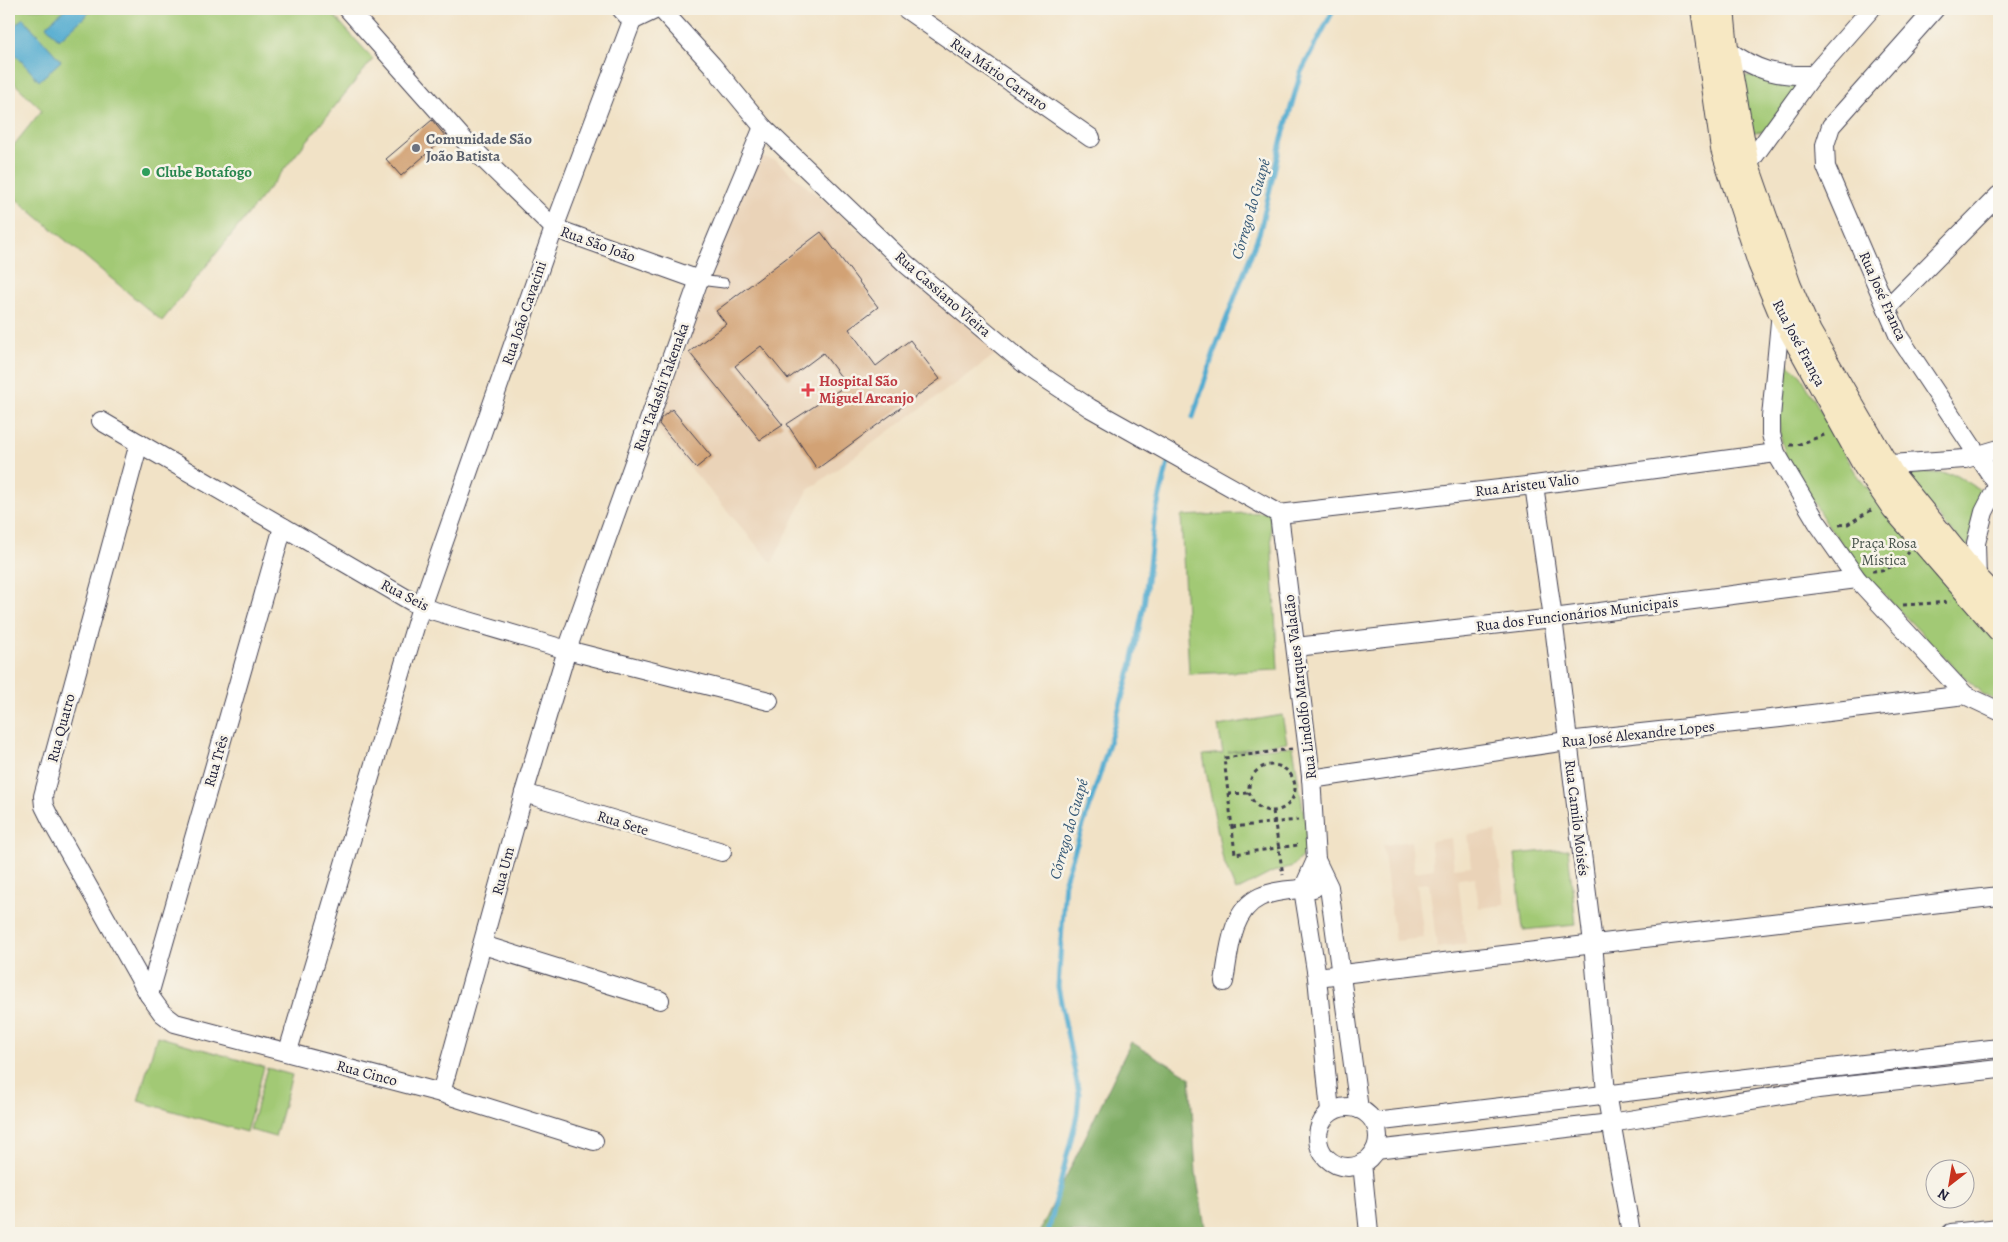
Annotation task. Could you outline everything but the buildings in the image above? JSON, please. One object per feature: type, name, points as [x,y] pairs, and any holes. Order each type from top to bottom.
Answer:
[{"type":"main road","name":"Rua José França","points":[[1703,9],[1717,50]]},
{"type":"main road","name":"Rua José França","points":[[1722,9],[1717,50],[1723,149],[1738,168],[1788,308],[1843,426],[1875,465],[1891,473],[1972,586],[1999,629]]},
{"type":"main road","name":"Rua José França","points":[[1788,308],[1809,332],[1875,465],[1886,496],[1918,536],[1972,586],[1999,602]]},
{"type":"street","name":"Rua São João","points":[[348,9],[465,141],[554,228],[699,280]]},
{"type":"street","name":"Rua Cassiano Vieira","points":[[627,15],[659,9],[712,65],[763,127],[906,264],[1027,366],[1090,408],[1278,514]]},
{"type":"street","name":"Rua Mário Carraro","points":[[906,9],[1091,138]]},
{"type":"street","points":[[1738,168],[1813,75],[1871,9]]},
{"type":"street","name":"Rua José Franca","points":[[1935,9],[1831,126],[1824,144],[1826,167],[1899,337],[1999,485]]},
{"type":"street","name":"Rua João Cavacini","points":[[288,1051],[421,606],[627,15]]},
{"type":"street","points":[[1717,50],[1766,72],[1813,75]]},
{"type":"street","name":"Rua Tadashi Takenaka","points":[[567,650],[699,280],[763,127]]},
{"type":"street","points":[[1887,308],[1999,195]]},
{"type":"street","points":[[1788,308],[1771,417],[1775,449],[1821,527],[1853,573],[1882,607],[1965,695],[1999,711]]},
{"type":"street","name":"Rua Seis","points":[[101,421],[421,606],[567,650],[769,701]]},
{"type":"street","name":"Rua Quatro","points":[[139,443],[43,796],[44,806],[53,824],[149,995]]},
{"type":"street","name":"Rua Aristeu Valio","points":[[1278,514],[1534,485],[1775,449]]},
{"type":"street","points":[[1875,465],[1928,463],[1978,456],[1999,449]]},
{"type":"street","name":"Rua Camilo Moisés","points":[[1534,485],[1553,618],[1593,943],[1606,1093],[1631,1233]]},
{"type":"street","points":[[1972,586],[1976,543],[1984,512],[1999,485]]},
{"type":"street","name":"Rua Lindolfo Marques Valadão","points":[[1278,514],[1311,779],[1316,860],[1329,886],[1359,1109]]},
{"type":"street","name":"Rua Três","points":[[149,995],[283,527]]},
{"type":"street","name":"Rua dos Funcionários Municipais","points":[[1296,647],[1553,618],[1853,573]]},
{"type":"street","name":"Rua Um","points":[[442,1093],[524,793],[567,650]]},
{"type":"street","name":"Rua José Alexandre Lopes","points":[[1311,779],[1567,741],[1780,718],[1965,695]]},
{"type":"street","name":"Rua Sete","points":[[524,793],[722,852]]},
{"type":"street","name":"Rua Lindolfo Marques Valadão","points":[[1295,890],[1316,860]]},
{"type":"street","points":[[1224,982],[1232,934],[1248,905],[1261,896],[1329,886]]},
{"type":"street","points":[[1295,890],[1317,977],[1330,1112]]},
{"type":"street","points":[[1317,977],[1999,896]]},
{"type":"street","points":[[483,945],[660,1000]]},
{"type":"street","name":"Rua Cinco","points":[[149,995],[162,1013],[175,1023],[288,1051],[442,1093],[594,1141]]},
{"type":"street","points":[[1374,1122],[1606,1093],[1999,1048]]},
{"type":"street","points":[[1375,1150],[1377,1131],[1374,1122],[1359,1109],[1339,1108],[1330,1112],[1319,1129],[1320,1148],[1333,1162],[1343,1166],[1362,1163],[1375,1150],[1611,1123],[1818,1089],[1999,1069]]},
{"type":"street","points":[[1362,1163],[1368,1233]]},
{"type":"street","points":[[1951,1233],[1999,1228]]},
{"type":"lane","points":[[699,280],[724,284]]},
{"type":"path","points":[[1775,449],[1820,438],[1843,426]]},
{"type":"path","points":[[1821,527],[1848,524],[1869,514],[1886,496]]},
{"type":"path","points":[[1853,573],[1885,570],[1896,564],[1908,553],[1918,536]]},
{"type":"path","points":[[1882,607],[1952,602],[1972,586]]},
{"type":"path","points":[[1301,843],[1294,847],[1235,854],[1224,758],[1307,746]]},
{"type":"path","points":[[1295,794],[1290,804],[1284,809],[1273,811],[1261,809],[1255,804],[1249,793],[1249,782],[1252,775],[1264,766],[1272,764],[1286,769],[1292,775],[1295,782],[1296,802]]},
{"type":"path","points":[[1228,794],[1249,793]]},
{"type":"path","points":[[1273,811],[1279,848],[1295,890]]},
{"type":"path","points":[[1298,811],[1301,829]]},
{"type":"path","points":[[1232,827],[1300,820]]},
{"type":"shaded area","name":"Hospital São Miguel Arcanjo","points":[[761,157],[776,160],[999,352],[808,490],[772,563],[657,429],[749,172]]},
{"type":"shaded area","points":[[1495,831],[1505,905],[1479,908],[1475,877],[1458,879],[1466,944],[1437,948],[1429,883],[1417,884],[1424,938],[1395,941],[1383,845],[1411,841],[1415,872],[1434,869],[1430,841],[1451,838],[1454,868],[1472,866],[1468,835]]},
{"type":"green space","name":"Clube Botafogo","points":[[9,9],[328,9],[373,59],[162,321],[9,193],[9,151],[42,110],[9,78]]},
{"type":"green space","points":[[1738,76],[1803,81],[1765,131],[1746,133]]},
{"type":"green space","name":"Praça Rosa Mística","points":[[1788,363],[1801,376],[1858,477],[1999,639],[1999,702],[1983,694],[1964,677],[1864,574],[1825,521],[1786,457],[1780,434],[1779,414]]},
{"type":"green space","points":[[1912,472],[1955,474],[1985,493],[1967,549],[1901,474]]},
{"type":"green space","points":[[1270,512],[1278,670],[1189,674],[1181,516]]},
{"type":"green space","points":[[1282,715],[1287,742],[1228,752],[1293,746],[1308,840],[1307,851],[1293,866],[1273,872],[1236,891],[1223,860],[1203,755],[1223,753],[1218,726]]},
{"type":"green space","points":[[1568,849],[1576,925],[1523,930],[1515,854]]},
{"type":"green space","points":[[157,1036],[264,1067],[246,1132],[138,1101]]},
{"type":"green space","points":[[1131,1042],[1190,1077],[1196,1173],[1206,1233],[1039,1233]]},
{"type":"green space","points":[[267,1068],[292,1075],[275,1137],[250,1130]]},
{"type":"water","points":[[65,9],[87,9],[90,12],[59,40],[46,26]]},
{"type":"water","points":[[23,18],[61,61],[39,81],[9,47],[9,31]]},
{"type":"waterway","name":"Córrego do Guapé","points":[[1193,417],[1215,349],[1260,231],[1280,146],[1301,72],[1334,9]]},
{"type":"waterway","name":"Córrego do Guapé","points":[[1048,1233],[1077,1115],[1079,1094],[1058,987],[1065,880],[1101,771],[1131,667],[1144,605],[1155,516],[1168,463]]},
{"type":"place","name":"Comunidade São João Batista","points":[[416,148]]},
{"type":"place","name":"Clube Botafogo","points":[[146,172]]},
{"type":"place","name":"Hospital São Miguel Arcanjo","points":[[808,390]]}]
